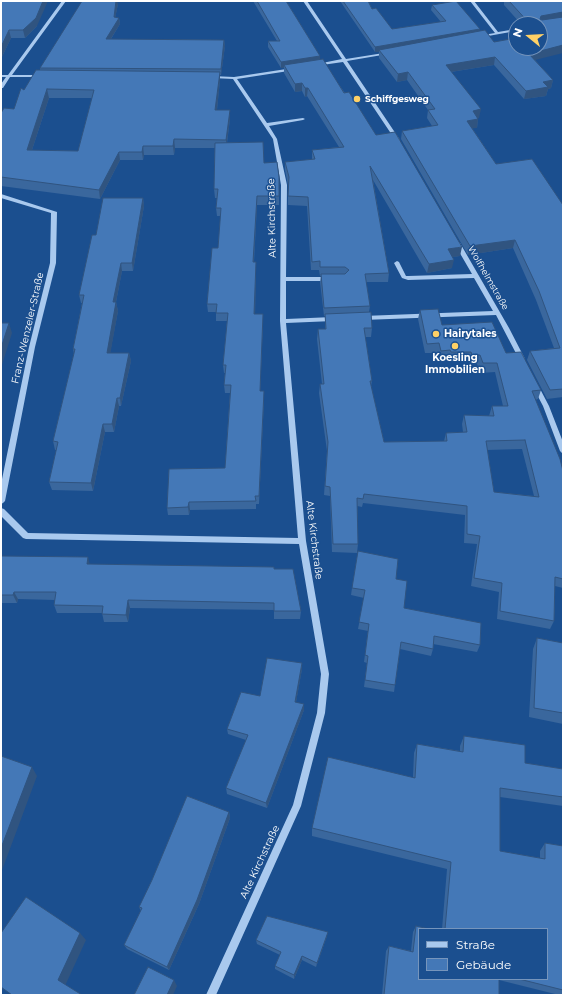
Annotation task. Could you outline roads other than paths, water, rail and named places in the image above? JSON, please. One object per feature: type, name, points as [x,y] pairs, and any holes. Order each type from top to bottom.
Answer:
[{"type":"street","points":[[1,88],[64,1]]},
{"type":"street","points":[[305,1],[403,148]]},
{"type":"street","points":[[472,1],[497,33]]},
{"type":"street","points":[[474,37],[508,31]]},
{"type":"street","points":[[311,66],[391,52]]},
{"type":"street","points":[[203,77],[234,78],[296,68]]},
{"type":"street","points":[[1,76],[49,76]]},
{"type":"street","name":"Alte Kirchstraße","points":[[211,995],[297,806],[321,713],[325,674],[302,541],[283,322],[284,185],[275,139],[234,78]]},
{"type":"street","points":[[266,125],[303,119]]},
{"type":"street","name":"Franz-Wenzeler-Straße","points":[[1,196],[54,212],[53,263],[32,347],[1,501]]},
{"type":"street","name":"Wolfhelmstraße","points":[[453,236],[524,363]]},
{"type":"street","points":[[398,263],[404,277],[408,278],[476,276]]},
{"type":"street","points":[[283,279],[337,279]]},
{"type":"street","points":[[354,318],[497,313]]},
{"type":"street","points":[[283,322],[338,319]]},
{"type":"street","points":[[532,378],[546,406],[563,451]]},
{"type":"street","points":[[1,511],[26,536],[302,541]]},
{"type":"place","name":"Schiffgesweg","points":[[357,99]]},
{"type":"place","name":"Hairytales","points":[[436,334]]},
{"type":"place","name":"Koesling Immobilien","points":[[455,346]]}]
